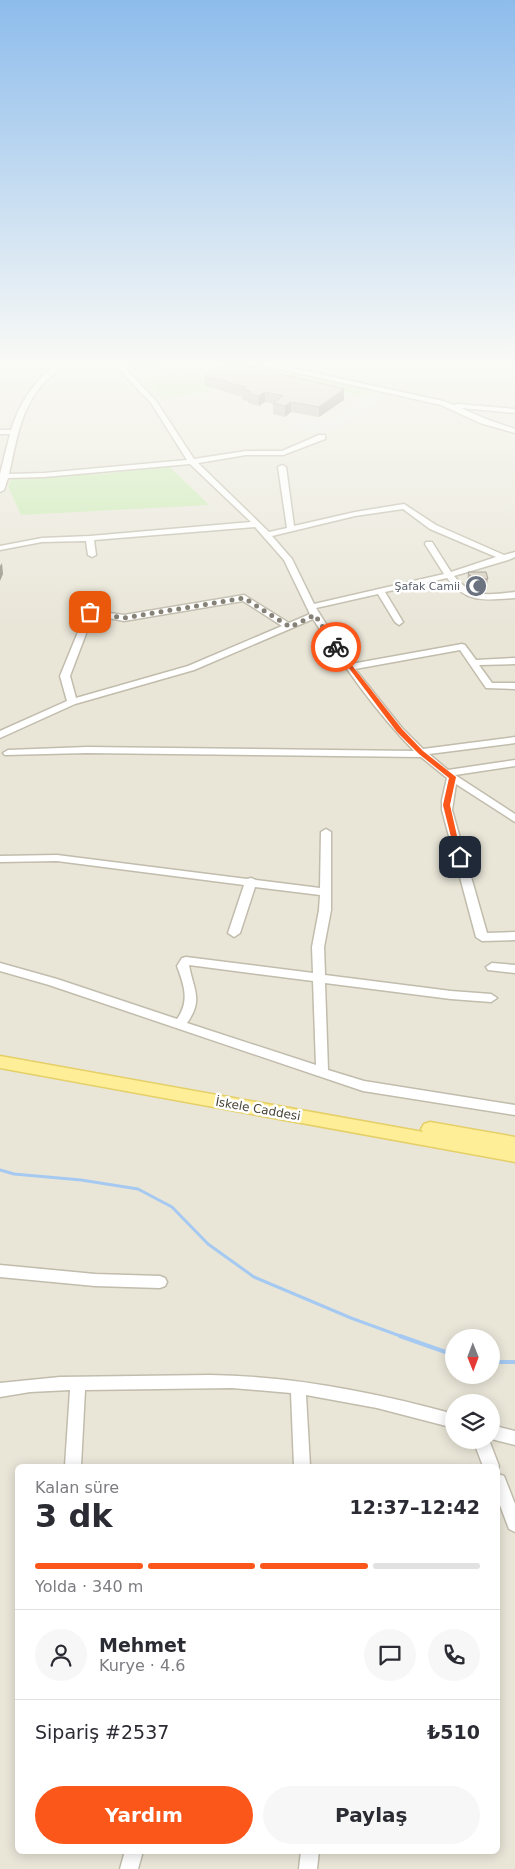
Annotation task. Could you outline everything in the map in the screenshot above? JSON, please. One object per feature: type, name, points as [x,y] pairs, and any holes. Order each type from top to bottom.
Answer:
[{"type":"main road","points":[[0,1053],[515,1144]]},
{"type":"main road","name":"İskele Caddesi","points":[[0,1062],[515,1155]]},
{"type":"street","points":[[0,490],[10,451]]},
{"type":"street","points":[[185,451],[192,462],[257,524],[288,560],[313,611],[349,667],[399,730],[422,753],[449,775],[513,817]]},
{"type":"street","points":[[3,476],[192,462],[246,453],[284,453],[288,451]]},
{"type":"street","points":[[282,467],[291,530]]},
{"type":"street","points":[[267,535],[355,514],[404,506],[433,527],[506,558]]},
{"type":"street","points":[[0,548],[42,540],[90,538],[257,524]]},
{"type":"street","points":[[90,538],[92,555]]},
{"type":"street","points":[[429,544],[450,575],[470,595],[493,597],[515,595]]},
{"type":"street","points":[[0,735],[72,702],[191,668],[290,627],[313,611],[450,575],[515,554]]},
{"type":"street","points":[[381,592],[399,622]]},
{"type":"street","points":[[72,702],[65,676],[90,612],[124,618],[244,598],[290,627]]},
{"type":"street","points":[[349,667],[462,647],[489,686],[515,686]]},
{"type":"street","points":[[473,663],[515,661]]},
{"type":"street","points":[[8,754],[97,750],[422,753],[515,740]]},
{"type":"street","points":[[449,775],[515,763]]},
{"type":"street","points":[[449,775],[447,810],[479,930],[482,937],[515,936]]},
{"type":"street","points":[[322,1072],[318,948],[324,910],[326,832]]},
{"type":"street","points":[[0,859],[57,858],[251,881],[324,892]]},
{"type":"street","points":[[234,933],[251,881]]},
{"type":"street","points":[[180,1024],[192,1005],[192,996],[183,966],[186,960],[451,995],[490,998]]},
{"type":"street","points":[[492,967],[515,969]]},
{"type":"street","points":[[0,968],[53,982],[363,1086],[515,1110]]},
{"type":"street","points":[[0,1271],[94,1280],[160,1282]]},
{"type":"street","points":[[0,1390],[14,1387],[78,1384],[225,1381],[298,1387],[445,1418]]},
{"type":"street","points":[[73,1464],[78,1384]]},
{"type":"street","points":[[298,1387],[302,1464]]},
{"type":"street","points":[[500,1434],[515,1438]]},
{"type":"street","points":[[485,1449],[491,1464]]},
{"type":"street","points":[[500,1486],[515,1524]]},
{"type":"street","points":[[129,1869],[133,1854]]},
{"type":"street","points":[[308,1869],[310,1854]]},
{"type":"shaded area","points":[[0,451],[515,451],[515,1869],[0,1869]]},
{"type":"green space","points":[[168,465],[209,505],[21,515],[8,486],[12,477],[105,474]]},
{"type":"building","points":[[468,572],[486,572],[488,579],[476,579],[469,575]]},
{"type":"waterway","points":[[0,1170],[14,1174],[81,1180],[138,1189],[172,1207],[208,1244],[254,1277],[351,1318],[403,1337]]},
{"type":"waterway","points":[[400,1336],[445,1352]]},
{"type":"waterway","points":[[500,1362],[515,1362]]},
{"type":"way so far","points":[[90,612],[124,618],[244,598],[290,627],[315,615],[336,647]]},
{"type":"place","name":"Şafak Camii","points":[[476,586]]},
{"type":"route","points":[[336,647],[349,667],[399,730],[421,752],[452,777],[446,805],[460,857]]}]
